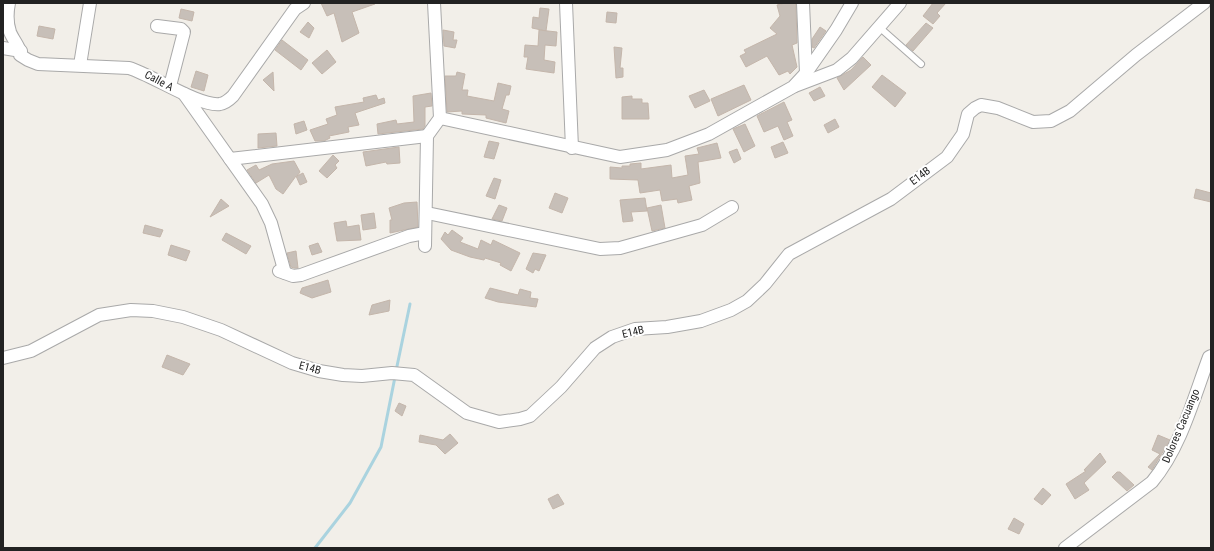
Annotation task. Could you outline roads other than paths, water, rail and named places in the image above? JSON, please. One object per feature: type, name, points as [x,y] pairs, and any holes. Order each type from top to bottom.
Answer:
[{"type":"street","name":"Calle A","points":[[9,3],[8,19],[10,32],[21,52],[20,55],[38,64],[129,68],[142,72],[184,94],[212,104],[219,104],[229,100],[295,9],[304,3]]},
{"type":"street","points":[[80,65],[90,3]]},
{"type":"street","points":[[425,246],[427,213],[427,136],[440,118],[434,3]]},
{"type":"street","points":[[566,3],[572,148]]},
{"type":"street","points":[[803,3],[806,73]]},
{"type":"street","points":[[793,87],[806,73],[836,30],[852,3]]},
{"type":"street","points":[[440,118],[572,148],[620,157],[667,150],[709,134],[793,87],[837,70],[852,58],[900,3]]},
{"type":"street","name":"E14B","points":[[3,358],[31,351],[71,328],[99,315],[131,310],[153,311],[183,317],[221,330],[292,363],[319,371],[343,375],[362,376],[398,373],[414,374],[449,401],[473,415],[499,422],[530,416],[561,387],[595,348],[612,337],[635,329],[667,327],[701,321],[731,310],[747,301],[765,284],[789,254],[891,199],[947,156],[963,134],[968,114],[975,108],[982,105],[998,108],[1033,122],[1051,121],[1070,111],[1136,55],[1204,3]]},
{"type":"street","points":[[157,26],[181,29],[184,32],[170,86]]},
{"type":"street","points":[[3,48],[21,52]]},
{"type":"street","points":[[184,94],[247,182],[271,223],[282,272],[293,276],[301,275],[402,238],[425,233]]},
{"type":"street","points":[[230,159],[427,136]]},
{"type":"street","points":[[427,213],[600,248],[620,248],[702,225],[732,207]]},
{"type":"street","name":"Dolores Cacuango","points":[[1065,548],[1152,482],[1163,469],[1180,436],[1208,357],[1211,356]]},
{"type":"lane","points":[[879,27],[921,64]]},
{"type":"waterway","points":[[396,371],[410,304]]},
{"type":"waterway","points":[[315,548],[350,503],[381,447],[395,377]]}]
